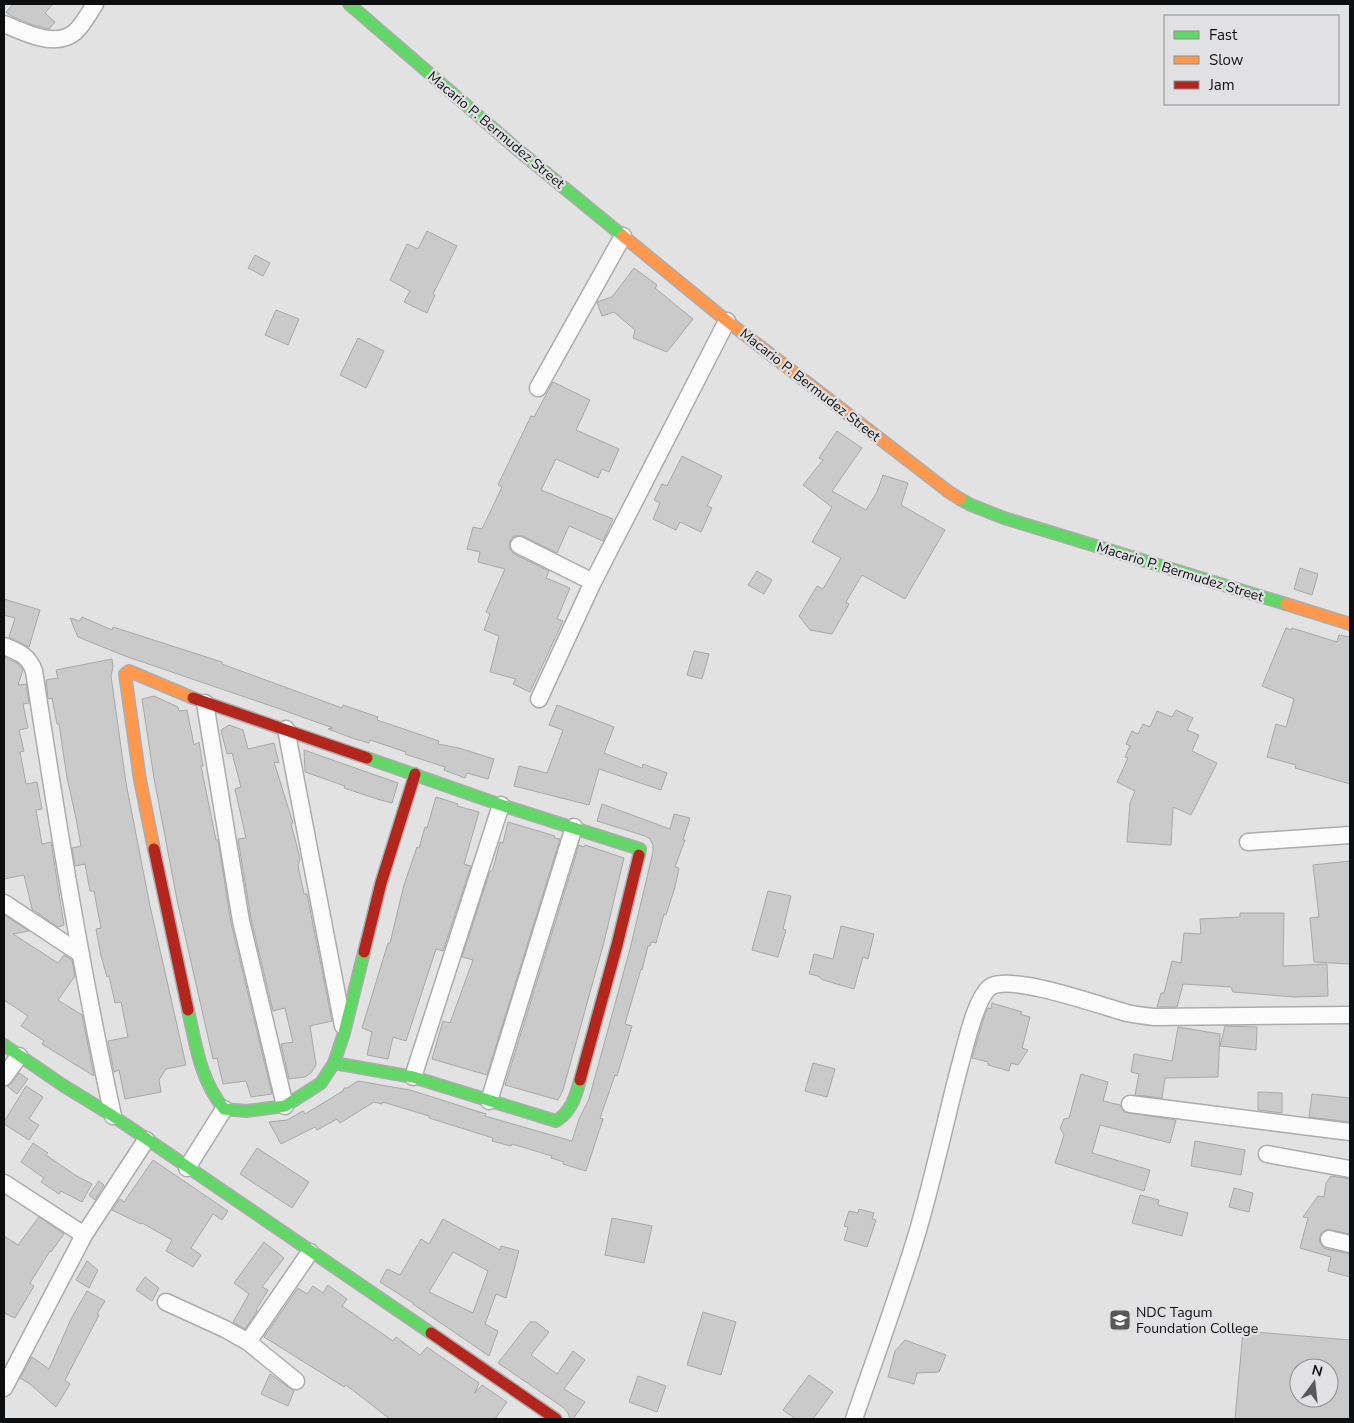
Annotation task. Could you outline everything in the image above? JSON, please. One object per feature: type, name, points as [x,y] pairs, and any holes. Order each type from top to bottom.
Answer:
[{"type":"street","points":[[4,24],[42,38],[65,38],[74,33],[83,24],[95,4]]},
{"type":"street","name":"Macario P. Bermudez Street","points":[[349,4],[495,130],[727,321],[949,492],[972,505],[1004,518],[1350,624]]},
{"type":"street","points":[[538,388],[623,236]]},
{"type":"street","points":[[539,699],[593,582],[727,321]]},
{"type":"street","points":[[519,545],[593,582]]},
{"type":"street","points":[[4,646],[26,656],[31,662],[34,671],[50,778],[81,954],[113,1116]]},
{"type":"street","points":[[334,1063],[413,1077],[556,1121],[563,1117],[576,1095],[617,945],[640,849],[502,806],[415,774],[286,729],[205,703],[127,671],[125,674],[141,789],[164,903],[202,1072],[215,1098],[224,1109],[246,1111],[285,1106],[321,1083],[334,1063],[344,1033],[381,884],[415,774]]},
{"type":"street","points":[[205,703],[241,921],[285,1106]]},
{"type":"street","points":[[286,729],[344,1033]]},
{"type":"street","points":[[413,1077],[502,806]]},
{"type":"street","points":[[489,1101],[574,827]]},
{"type":"street","points":[[1248,842],[1350,835]]},
{"type":"street","points":[[4,903],[81,954]]},
{"type":"street","points":[[854,1419],[885,1332],[916,1234],[976,1010],[983,996],[991,987],[1001,983],[1033,986],[1130,1014],[1154,1017],[1350,1015]]},
{"type":"street","points":[[4,1046],[113,1116],[556,1419]]},
{"type":"street","points":[[4,1077],[19,1056]]},
{"type":"street","points":[[1130,1104],[1350,1132]]},
{"type":"street","points":[[187,1168],[224,1109]]},
{"type":"street","points":[[4,1388],[8,1370],[84,1235],[146,1140]]},
{"type":"street","points":[[1267,1154],[1350,1169]]},
{"type":"street","points":[[4,1183],[84,1235]]},
{"type":"street","points":[[1329,1239],[1350,1244]]},
{"type":"street","points":[[248,1342],[310,1252]]},
{"type":"street","points":[[166,1302],[225,1329],[248,1342],[296,1381]]},
{"type":"building","points":[[13,4],[53,4],[45,13],[55,22],[49,29],[11,16],[6,12]]},
{"type":"building","points":[[427,231],[457,246],[433,294],[435,295],[427,313],[404,302],[410,291],[390,280],[407,244],[418,249]]},
{"type":"building","points":[[255,255],[270,263],[263,276],[248,268]]},
{"type":"building","points":[[634,268],[657,285],[655,288],[693,319],[667,352],[633,338],[635,330],[614,312],[602,316],[597,302],[612,297]]},
{"type":"building","points":[[276,310],[299,319],[288,345],[265,335]]},
{"type":"building","points":[[358,338],[384,351],[366,388],[340,375]]},
{"type":"building","points":[[553,382],[590,400],[576,430],[619,449],[609,472],[602,469],[598,478],[556,459],[541,490],[613,519],[603,541],[569,526],[557,553],[523,536],[514,536],[510,541],[510,550],[514,554],[549,571],[546,578],[570,588],[557,619],[563,621],[530,692],[513,684],[516,679],[490,672],[499,636],[484,630],[490,614],[486,612],[505,569],[478,562],[480,552],[467,549],[473,527],[482,529],[502,487],[498,485],[531,416],[534,417]]},
{"type":"building","points":[[837,431],[862,448],[832,491],[866,510],[877,492],[883,475],[908,483],[901,505],[945,530],[905,599],[862,575],[846,602],[849,604],[832,634],[810,630],[799,616],[817,586],[823,589],[841,558],[812,542],[832,507],[803,485],[823,460],[819,458]]},
{"type":"building","points":[[682,456],[722,476],[707,506],[712,508],[701,532],[680,522],[676,530],[653,519],[660,503],[654,500],[662,484],[667,486]]},
{"type":"building","points":[[1300,568],[1318,574],[1312,595],[1294,589]]},
{"type":"building","points":[[757,571],[772,580],[764,594],[748,585]]},
{"type":"building","points":[[4,599],[40,610],[29,647],[9,637],[15,618],[4,615]]},
{"type":"building","points":[[82,617],[112,630],[113,627],[222,662],[222,664],[342,708],[343,705],[378,717],[377,720],[439,741],[438,744],[459,748],[494,759],[488,779],[467,773],[465,778],[444,770],[445,767],[405,754],[406,752],[370,740],[369,743],[355,739],[328,729],[333,728],[125,656],[78,637],[70,618],[80,621]]},
{"type":"building","points":[[1286,628],[1291,630],[1292,628],[1337,642],[1339,635],[1350,637],[1350,784],[1295,768],[1296,765],[1267,757],[1276,724],[1286,727],[1294,699],[1262,686]]},
{"type":"building","points":[[694,651],[709,654],[702,679],[687,675]]},
{"type":"building","points":[[4,657],[17,663],[23,670],[18,685],[26,684],[29,703],[23,704],[28,728],[19,730],[24,751],[20,752],[26,784],[37,782],[42,809],[36,810],[42,844],[51,842],[64,925],[58,927],[32,909],[24,875],[4,879]]},
{"type":"building","points":[[112,659],[111,676],[126,783],[150,906],[186,1065],[166,1069],[159,1080],[161,1092],[125,1099],[119,1070],[114,1072],[108,1041],[128,1037],[121,1002],[115,1003],[109,976],[107,977],[101,956],[96,929],[101,928],[94,891],[90,891],[85,864],[75,866],[72,848],[81,846],[67,778],[59,724],[57,724],[52,698],[48,699],[46,680],[58,678],[56,670]]},
{"type":"building","points":[[154,696],[178,707],[179,711],[187,710],[194,745],[199,742],[203,766],[201,766],[216,840],[218,840],[231,923],[272,1094],[251,1097],[246,1081],[223,1084],[217,1058],[213,1059],[177,900],[154,778],[142,699]]},
{"type":"building","points":[[557,705],[614,727],[604,753],[642,768],[643,764],[667,773],[661,790],[599,769],[589,805],[514,786],[519,766],[547,773],[563,730],[549,725]]},
{"type":"building","points":[[1176,710],[1193,718],[1187,730],[1199,735],[1192,751],[1217,763],[1191,815],[1173,807],[1171,845],[1127,842],[1130,803],[1135,791],[1117,782],[1128,758],[1125,757],[1130,746],[1126,744],[1132,731],[1138,734],[1143,724],[1150,727],[1157,711],[1172,717]]},
{"type":"building","points":[[229,725],[243,730],[248,749],[274,743],[279,763],[274,762],[293,823],[291,824],[300,858],[298,866],[304,894],[307,894],[332,1021],[310,1026],[316,1065],[311,1073],[305,1077],[289,1079],[281,1044],[293,1042],[285,1008],[273,1011],[251,919],[238,839],[246,838],[235,789],[241,787],[232,753],[227,754],[221,730]]},
{"type":"building","points":[[304,750],[398,783],[392,803],[344,788],[345,786],[305,772]]},
{"type":"building","points":[[436,797],[458,804],[457,806],[479,812],[464,864],[471,866],[443,951],[436,949],[406,1041],[393,1037],[388,1059],[367,1055],[372,1032],[362,1028],[388,943],[390,943],[404,885],[417,847],[419,848],[425,827],[427,828]]},
{"type":"building","points":[[602,804],[670,829],[674,814],[690,818],[683,840],[685,840],[675,867],[679,868],[675,887],[666,915],[664,914],[656,943],[651,942],[650,946],[648,946],[625,1024],[632,1026],[617,1076],[615,1075],[600,1118],[603,1119],[586,1171],[563,1164],[564,1162],[551,1158],[552,1156],[512,1144],[511,1146],[492,1141],[493,1138],[383,1102],[382,1104],[374,1102],[340,1123],[337,1119],[317,1130],[315,1127],[281,1144],[269,1122],[287,1120],[303,1111],[305,1114],[358,1081],[410,1090],[486,1114],[485,1116],[572,1141],[579,1119],[589,1099],[630,949],[653,852],[653,845],[650,839],[645,836],[597,821]]},
{"type":"building","points":[[508,822],[560,839],[487,1075],[432,1059],[443,1021],[450,1023],[473,960],[462,957],[490,871],[492,871],[494,865],[500,842],[503,843]]},
{"type":"building","points":[[579,845],[584,847],[585,845],[624,858],[604,942],[563,1090],[558,1100],[505,1085]]},
{"type":"building","points":[[1350,861],[1350,964],[1314,962],[1310,918],[1319,917],[1313,865]]},
{"type":"building","points":[[768,891],[791,896],[783,929],[786,930],[778,957],[752,950]]},
{"type":"building","points":[[1240,913],[1284,913],[1283,966],[1327,964],[1328,996],[1294,997],[1233,992],[1231,987],[1183,984],[1177,1007],[1157,1007],[1161,993],[1164,993],[1172,961],[1181,963],[1184,933],[1201,934],[1200,919],[1240,917]]},
{"type":"building","points":[[4,915],[29,931],[13,934],[58,963],[64,955],[72,960],[75,976],[58,1000],[82,1015],[94,1076],[42,1044],[44,1041],[21,1026],[28,1016],[4,1000]]},
{"type":"building","points":[[841,926],[874,934],[868,959],[863,957],[854,989],[809,974],[814,954],[833,959]]},
{"type":"building","points":[[992,1003],[1022,1012],[1020,1014],[1030,1017],[1022,1048],[1028,1050],[1018,1065],[1011,1063],[1009,1071],[988,1065],[988,1062],[972,1058],[985,1014],[988,1008],[991,1009]]},
{"type":"building","points":[[1225,1026],[1257,1027],[1256,1050],[1220,1046]]},
{"type":"building","points":[[1178,1027],[1220,1034],[1218,1077],[1165,1078],[1162,1098],[1135,1095],[1139,1074],[1131,1072],[1134,1054],[1172,1061]]},
{"type":"building","points":[[813,1063],[835,1069],[827,1097],[805,1091]]},
{"type":"building","points":[[19,1073],[28,1079],[17,1094],[7,1086],[12,1083]]},
{"type":"building","points":[[1081,1074],[1108,1082],[1103,1101],[1120,1105],[1124,1112],[1176,1120],[1170,1143],[1100,1125],[1092,1153],[1150,1170],[1144,1191],[1055,1163],[1064,1135],[1060,1128],[1064,1119],[1069,1118]]},
{"type":"building","points":[[26,1086],[43,1097],[29,1119],[39,1125],[29,1140],[4,1124]]},
{"type":"building","points":[[1258,1092],[1282,1093],[1282,1113],[1258,1110]]},
{"type":"building","points":[[1312,1094],[1350,1098],[1350,1122],[1309,1117]]},
{"type":"building","points":[[1195,1141],[1245,1150],[1241,1175],[1191,1166]]},
{"type":"building","points":[[33,1143],[48,1153],[46,1155],[92,1184],[82,1202],[61,1191],[59,1194],[41,1182],[44,1178],[21,1162]]},
{"type":"building","points":[[257,1148],[309,1182],[292,1208],[240,1174]]},
{"type":"building","points":[[153,1160],[228,1211],[222,1220],[213,1214],[191,1248],[201,1255],[193,1267],[166,1251],[172,1240],[142,1223],[112,1210],[120,1199],[124,1202]]},
{"type":"building","points":[[1331,1176],[1350,1179],[1350,1234],[1327,1229],[1321,1233],[1319,1241],[1326,1249],[1350,1254],[1350,1277],[1328,1271],[1331,1257],[1300,1248],[1308,1218],[1303,1217],[1318,1196],[1324,1197],[1326,1183]]},
{"type":"building","points":[[99,1181],[104,1185],[95,1200],[89,1195]]},
{"type":"building","points":[[1234,1188],[1253,1193],[1249,1212],[1229,1207]]},
{"type":"building","points":[[1140,1195],[1159,1200],[1158,1205],[1188,1213],[1182,1236],[1132,1223]]},
{"type":"building","points":[[859,1209],[874,1213],[872,1219],[876,1220],[867,1247],[844,1240],[848,1227],[844,1226],[849,1211],[858,1213]]},
{"type":"building","points":[[39,1217],[64,1234],[50,1251],[30,1283],[34,1286],[15,1318],[4,1313],[4,1236],[18,1245]]},
{"type":"building","points":[[612,1218],[652,1226],[644,1263],[605,1255]]},
{"type":"building","points":[[443,1219],[500,1250],[501,1246],[519,1251],[506,1298],[496,1294],[485,1324],[498,1331],[489,1356],[380,1282],[387,1269],[400,1275],[421,1239],[429,1244]],"holes":[[[453,1252],[488,1271],[473,1313],[429,1292]]]},
{"type":"building","points":[[264,1242],[284,1258],[262,1287],[268,1290],[245,1329],[233,1322],[249,1294],[234,1283]]},
{"type":"building","points":[[87,1261],[98,1270],[89,1288],[76,1280]]},
{"type":"building","points":[[145,1277],[159,1288],[152,1301],[136,1290]]},
{"type":"building","points":[[328,1285],[347,1299],[342,1306],[393,1341],[396,1337],[420,1355],[427,1347],[479,1383],[475,1393],[482,1385],[507,1402],[495,1419],[390,1419],[346,1385],[344,1387],[264,1337],[298,1288],[307,1294],[313,1286],[323,1293]]},
{"type":"building","points":[[87,1291],[105,1301],[65,1380],[70,1384],[56,1407],[30,1384],[20,1378],[32,1357],[49,1369],[71,1319]]},
{"type":"building","points":[[703,1312],[736,1322],[721,1375],[687,1365]]},
{"type":"building","points":[[530,1322],[536,1322],[549,1332],[531,1355],[557,1374],[573,1351],[585,1360],[564,1389],[585,1402],[573,1419],[570,1419],[564,1408],[498,1363]]},
{"type":"building","points":[[1243,1331],[1350,1340],[1350,1419],[1235,1419]]},
{"type":"building","points":[[905,1340],[946,1355],[939,1372],[917,1373],[914,1384],[888,1377],[895,1351]]},
{"type":"building","points":[[270,1374],[294,1391],[288,1406],[261,1394]]},
{"type":"building","points":[[809,1375],[833,1392],[813,1419],[796,1419],[783,1410]]},
{"type":"building","points":[[638,1376],[666,1386],[657,1412],[629,1402]]},
{"type":"traffic: fast","points":[[349,4],[518,150],[623,236]]},
{"type":"traffic: fast","points":[[960,499],[1004,518],[1286,604]]},
{"type":"traffic: fast","points":[[367,758],[501,805],[640,849],[639,855]]},
{"type":"traffic: fast","points":[[188,1010],[204,1074],[209,1086],[224,1109],[246,1111],[285,1106],[321,1083],[334,1063],[344,1033],[364,952]]},
{"type":"traffic: fast","points":[[4,1045],[64,1086],[113,1116],[431,1333]]},
{"type":"traffic: fast","points":[[334,1063],[413,1077],[556,1121],[566,1113],[575,1098],[580,1080]]},
{"type":"traffic: slow","points":[[623,236],[727,321],[960,499]]},
{"type":"traffic: slow","points":[[1286,604],[1350,624]]},
{"type":"traffic: slow","points":[[154,849],[140,780],[125,674],[129,671],[193,698]]},
{"type":"traffic: jam","points":[[193,698],[367,758]]},
{"type":"traffic: jam","points":[[364,952],[381,883],[415,774]]},
{"type":"traffic: jam","points":[[154,849],[188,1010]]},
{"type":"traffic: jam","points":[[580,1080],[617,945],[639,855]]},
{"type":"traffic: jam","points":[[431,1333],[556,1419]]},
{"type":"place","name":"NDC Tagum Foundation College","points":[[1120,1320]]}]
